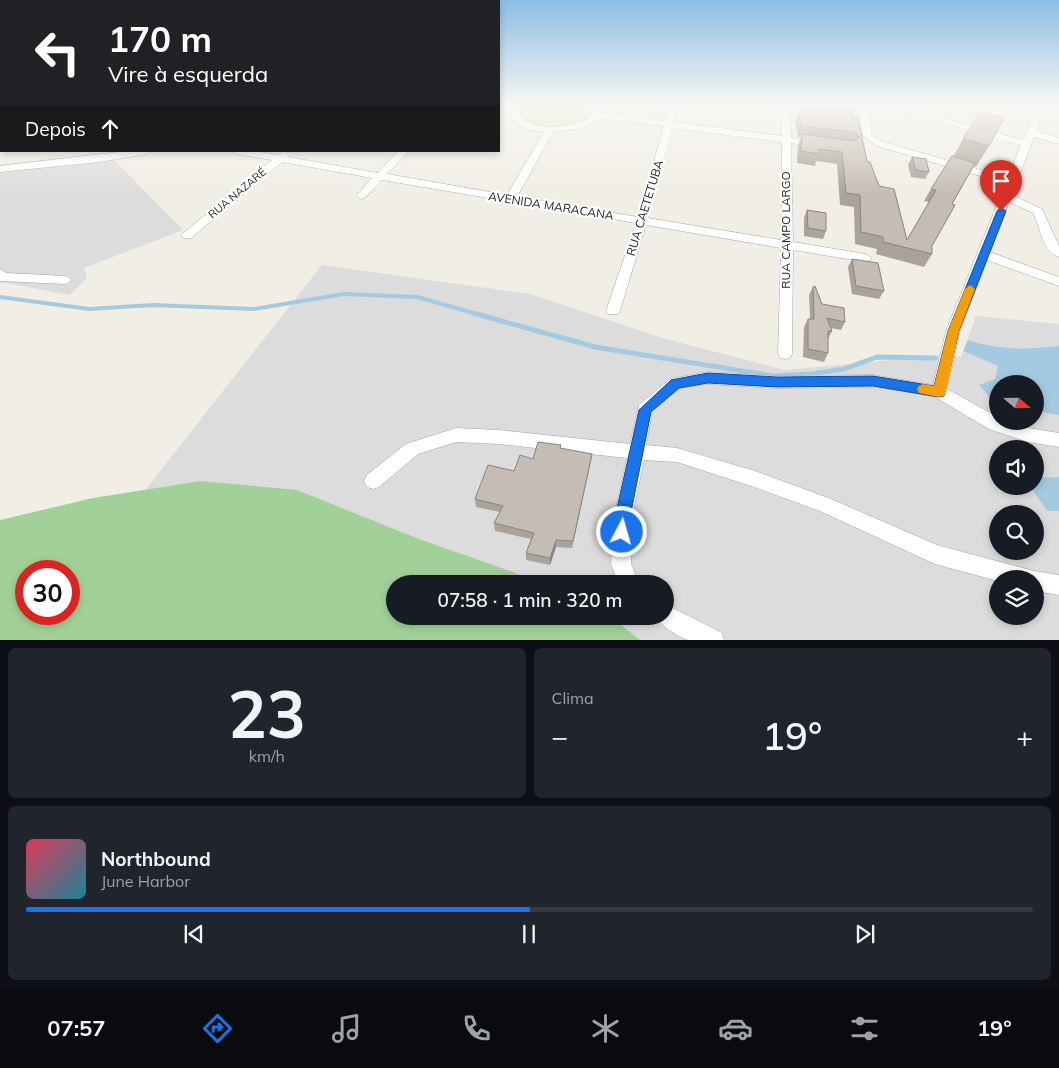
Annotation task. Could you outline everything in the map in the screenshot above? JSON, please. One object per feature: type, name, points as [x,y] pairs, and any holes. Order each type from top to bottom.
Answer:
[{"type":"street","points":[[510,199],[547,135]]},
{"type":"street","name":"RUA CAETETUBA","points":[[613,311],[667,135]]},
{"type":"street","points":[[749,135],[831,146]]},
{"type":"street","name":"RUA CAMPO LARGO","points":[[785,354],[787,135]]},
{"type":"street","points":[[868,135],[880,144],[984,174]]},
{"type":"street","points":[[1012,135],[1030,139],[1059,140]]},
{"type":"street","points":[[939,392],[953,331],[1031,135]]},
{"type":"street","points":[[0,169],[140,152]]},
{"type":"street","name":"AVENIDA MARACANA","points":[[248,152],[283,155],[380,177],[866,258]]},
{"type":"street","points":[[361,196],[403,152]]},
{"type":"street","name":"RUA NAZARÉ","points":[[187,235],[283,155]]},
{"type":"street","points":[[1007,197],[1038,211],[1045,234],[1050,244],[1059,253]]},
{"type":"street","points":[[983,254],[1059,282]]},
{"type":"street","points":[[0,273],[2,277],[66,280]]},
{"type":"street","points":[[625,575],[621,564],[622,517],[645,410],[675,383],[708,378],[777,382],[873,381],[939,392],[995,424],[1028,435],[1059,440]]},
{"type":"street","points":[[373,481],[412,449],[456,435],[499,437],[600,449],[677,454],[755,479],[894,534],[934,554],[994,570]]},
{"type":"street","points":[[1044,582],[1059,585]]},
{"type":"street","points":[[674,621],[714,640]]},
{"type":"shaded area","points":[[113,159],[183,230],[84,268],[87,278],[70,295],[0,282],[0,171]]},
{"type":"shaded area","points":[[322,265],[530,294],[666,339],[785,370],[947,355],[961,357],[976,316],[1059,324],[1059,640],[28,640],[51,625],[80,625],[80,573]]},
{"type":"green space","points":[[201,481],[297,490],[419,539],[520,575],[386,575],[386,625],[621,625],[640,640],[0,640],[0,520],[93,498]]},
{"type":"water","points":[[968,340],[991,346],[1013,348],[1059,346],[1059,415],[1044,412],[1044,375],[996,375],[998,366],[963,351]]},
{"type":"water","points":[[989,381],[989,396],[979,385]]},
{"type":"water","points":[[1059,477],[1059,511],[1047,511],[1036,495],[1044,495],[1044,478]]},
{"type":"building","points":[[802,135],[853,141],[860,137],[857,135],[861,135],[867,161],[870,162],[879,186],[894,189],[907,240],[936,190],[931,189],[952,156],[975,163],[952,204],[955,205],[932,246],[932,254],[883,242],[883,237],[861,232],[860,195],[846,193],[842,152],[819,149],[819,154],[801,151]]},
{"type":"building","points":[[966,135],[995,135],[989,146],[963,139]]},
{"type":"building","points":[[912,157],[926,159],[929,172],[916,170]]},
{"type":"building","points":[[807,210],[826,213],[826,231],[808,228]]},
{"type":"building","points":[[852,259],[878,263],[884,291],[856,286]]},
{"type":"building","points":[[815,286],[822,304],[844,308],[845,322],[827,318],[832,331],[828,331],[828,353],[808,349],[808,319],[814,319],[813,287]]},
{"type":"building","points":[[538,442],[561,445],[560,448],[592,454],[573,541],[556,540],[550,558],[526,553],[534,533],[494,523],[503,506],[475,499],[488,465],[514,471],[520,455],[533,459]]},
{"type":"waterway","points":[[0,297],[89,309],[152,305],[254,309],[344,294],[417,297],[477,314]]},
{"type":"waterway","points":[[473,313],[595,347],[773,376],[812,374],[844,369],[877,357],[935,358]]},
{"type":"slow traffic","points":[[923,389],[939,392],[953,331],[970,289]]},
{"type":"route","points":[[622,532],[622,517],[645,410],[675,383],[708,378],[777,382],[873,381],[939,392],[953,331],[1001,211]]}]
